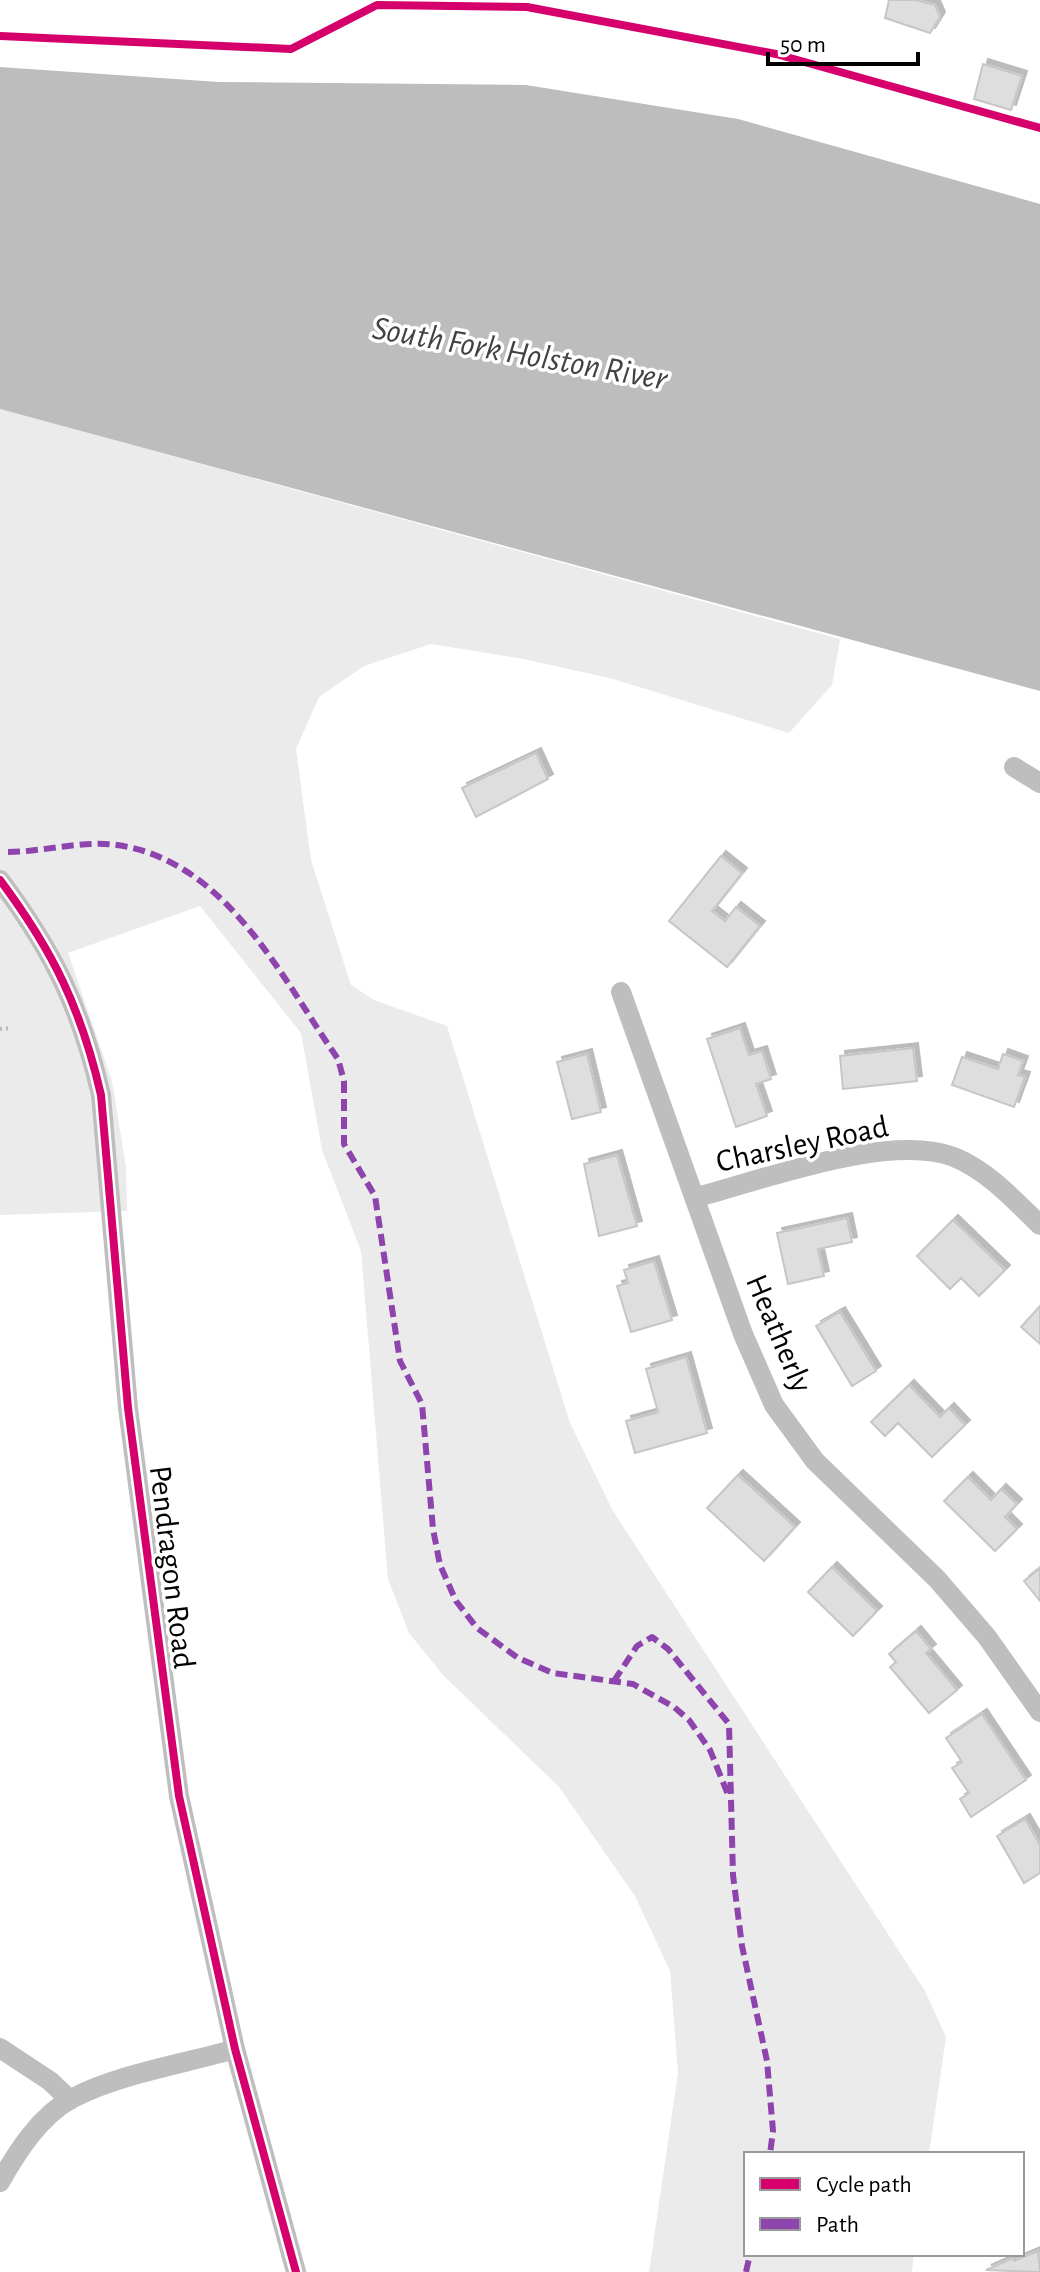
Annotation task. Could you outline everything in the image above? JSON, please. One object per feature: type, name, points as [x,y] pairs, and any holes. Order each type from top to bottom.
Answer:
[{"type":"street","points":[[1014,767],[1040,783]]},
{"type":"street","name":"Pendragon Road","points":[[0,880],[67,984],[89,1044],[101,1095],[128,1408],[179,1796],[235,2049],[296,2272]]},
{"type":"street","name":"Heatherly","points":[[621,992],[697,1197],[743,1334],[774,1405],[815,1461],[937,1579],[987,1637],[1040,1712]]},
{"type":"street","name":"Charsley Road","points":[[697,1197],[877,1152],[928,1151],[969,1165],[1040,1225]]},
{"type":"street","points":[[0,2048],[50,2081],[70,2100]]},
{"type":"street","points":[[0,2182],[30,2134],[70,2100],[107,2086],[235,2049]]},
{"type":"path","points":[[0,1029],[10,1028]]},
{"type":"shaded area","points":[[0,409],[840,639],[832,685],[789,733],[613,679],[524,659],[431,644],[364,666],[319,697],[296,749],[311,860],[351,985],[374,1000],[447,1026],[570,1423],[613,1511],[925,1991],[946,2037],[929,2152],[744,2152],[744,2256],[914,2256],[912,2272],[649,2272],[678,2073],[670,1971],[635,1896],[559,1787],[443,1675],[409,1633],[388,1579],[361,1251],[322,1150],[301,1033],[200,906],[68,953],[112,1081],[126,1167],[127,1211],[0,1215]]},
{"type":"water","name":"South Fork Holston River","points":[[0,67],[219,82],[526,85],[738,119],[1040,204],[1040,691],[0,409]]},
{"type":"building","points":[[889,0],[916,0],[935,5],[940,17],[930,33],[885,18]]},
{"type":"building","points":[[983,64],[1022,76],[1011,110],[974,99]]},
{"type":"building","points":[[536,753],[548,779],[476,817],[462,788]]},
{"type":"building","points":[[721,856],[742,873],[712,911],[725,921],[736,907],[760,926],[727,967],[669,921]]},
{"type":"building","points":[[740,1028],[749,1055],[762,1051],[771,1079],[756,1084],[767,1116],[736,1127],[707,1039]]},
{"type":"building","points":[[913,1048],[917,1081],[843,1089],[840,1056]]},
{"type":"building","points":[[587,1054],[601,1112],[572,1119],[557,1062]]},
{"type":"building","points":[[1003,1054],[1023,1061],[1018,1075],[1025,1077],[1014,1107],[952,1085],[962,1057],[998,1069]]},
{"type":"building","points":[[617,1155],[637,1226],[599,1236],[584,1164]]},
{"type":"building","points":[[847,1218],[852,1242],[818,1249],[824,1276],[788,1284],[777,1233]]},
{"type":"building","points":[[953,1220],[1005,1270],[979,1296],[961,1278],[950,1289],[917,1256]]},
{"type":"building","points":[[654,1261],[672,1320],[631,1332],[617,1286],[628,1283],[624,1270]]},
{"type":"building","points":[[1040,1306],[1040,1344],[1021,1327]]},
{"type":"building","points":[[840,1312],[876,1371],[852,1386],[816,1326]]},
{"type":"building","points":[[686,1357],[707,1433],[635,1453],[626,1421],[658,1412],[646,1369]]},
{"type":"building","points":[[909,1385],[940,1417],[949,1408],[965,1425],[932,1457],[898,1423],[885,1436],[871,1422]]},
{"type":"building","points":[[738,1475],[795,1527],[764,1561],[707,1508]]},
{"type":"building","points":[[968,1477],[991,1500],[1001,1489],[1017,1504],[1005,1517],[1017,1529],[995,1551],[944,1501]]},
{"type":"building","points":[[832,1567],[877,1611],[853,1636],[808,1592]]},
{"type":"building","points":[[1040,1568],[1040,1601],[1024,1581]]},
{"type":"building","points":[[916,1631],[931,1649],[926,1653],[957,1690],[929,1713],[890,1667],[896,1662],[889,1654]]},
{"type":"building","points":[[982,1714],[1026,1780],[971,1817],[960,1799],[969,1793],[952,1768],[962,1762],[946,1738]]},
{"type":"building","points":[[1025,1819],[1040,1845],[1040,1873],[1024,1883],[997,1836]]},
{"type":"building","points":[[1038,2251],[1040,2272],[986,2270],[1013,2258],[1014,2261]]},
{"type":"marked path","points":[[8,852],[104,844],[156,855],[190,874],[220,898],[272,959],[338,1059],[344,1081],[344,1144],[375,1196],[400,1361],[422,1404],[433,1529],[440,1565],[456,1601],[477,1628],[518,1658],[553,1673],[633,1684],[674,1707],[689,1720],[710,1750],[729,1797]]},
{"type":"marked path","points":[[614,1681],[637,1646],[652,1637],[668,1649],[729,1724],[733,1875],[742,1946],[767,2061],[773,2131],[770,2152]]},
{"type":"marked path","points":[[746,2272],[750,2256]]},
{"type":"cycle path","points":[[0,36],[291,49],[377,5],[527,7],[776,54],[1040,128]]},
{"type":"cycle path","points":[[0,880],[35,931],[63,982],[84,1035],[101,1095],[128,1408],[179,1796],[235,2049],[296,2272]]}]
